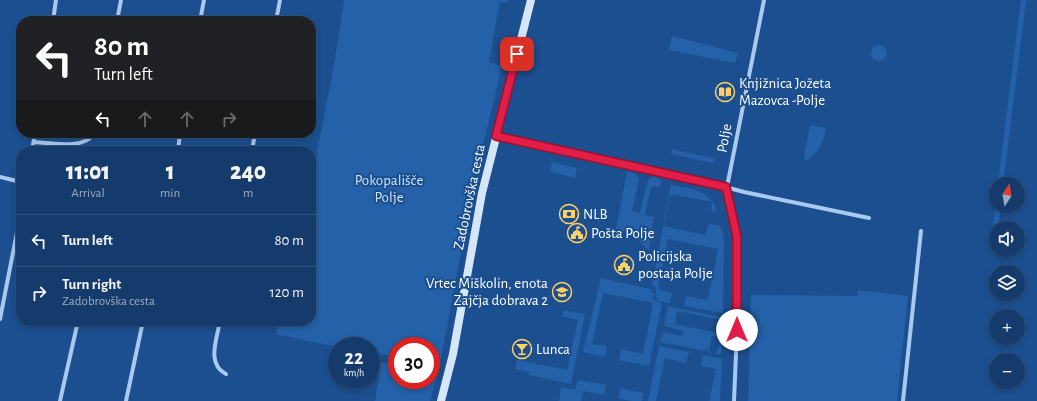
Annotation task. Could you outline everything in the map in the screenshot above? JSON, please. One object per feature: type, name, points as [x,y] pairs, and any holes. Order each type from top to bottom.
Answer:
[{"type":"main road","name":"Zadobrovška cesta","points":[[441,401],[453,354],[481,200],[531,0]]},
{"type":"street","points":[[54,16],[56,0]]},
{"type":"street","points":[[118,16],[120,0]]},
{"type":"street","points":[[201,16],[204,0]]},
{"type":"street","points":[[277,16],[280,0]]},
{"type":"street","name":"Polje","points":[[734,401],[737,330],[737,237],[726,187],[764,0]]},
{"type":"street","points":[[496,136],[744,192],[869,218]]},
{"type":"street","points":[[33,146],[34,138]]},
{"type":"street","points":[[34,142],[78,144],[92,138]]},
{"type":"street","points":[[0,177],[16,181]]},
{"type":"street","points":[[903,401],[921,231]]},
{"type":"street","points":[[0,318],[16,237]]},
{"type":"street","points":[[60,401],[77,326]]},
{"type":"street","points":[[126,401],[142,326]]},
{"type":"street","points":[[219,326],[214,356],[216,366],[220,371],[226,374]]},
{"type":"green space","name":"Pokopališče Polje","points":[[344,0],[507,0],[507,2],[500,2],[489,62],[502,66],[474,183],[440,364],[440,337],[388,337],[388,355],[380,354],[380,337],[328,337],[328,345],[276,334],[278,326],[316,326],[316,157],[333,71]]},
{"type":"green space","points":[[1021,0],[1026,0],[1004,177],[999,177]]},
{"type":"green space","points":[[672,36],[738,53],[735,63],[669,50]]},
{"type":"green space","points":[[879,45],[886,50],[887,53],[882,60],[879,61],[872,56],[871,53],[876,46]]},
{"type":"green space","points":[[810,125],[826,128],[820,147],[810,158],[805,161],[804,157]]},
{"type":"green space","points":[[672,149],[716,159],[713,163],[671,154]]},
{"type":"green space","points":[[552,162],[577,168],[575,178],[550,172]]},
{"type":"green space","points":[[627,172],[634,173],[639,178],[632,211],[640,213],[648,180],[653,177],[658,178],[661,181],[660,186],[651,187],[645,214],[650,217],[654,216],[649,246],[650,250],[646,249],[635,234],[616,229]]},
{"type":"green space","points":[[671,185],[702,193],[712,201],[716,207],[715,213],[711,211],[712,202],[670,194],[663,222]]},
{"type":"green space","points":[[995,213],[1000,213],[999,221],[994,221]]},
{"type":"green space","points":[[708,225],[720,226],[723,233],[723,313],[684,306],[686,296],[708,300],[718,249],[668,239],[658,289],[672,293],[670,303],[658,301],[655,296],[656,287],[652,286],[663,226],[706,235]]},
{"type":"green space","points":[[601,278],[650,289],[654,294],[653,300],[662,303],[649,366],[619,360],[621,349],[643,354],[653,303],[603,293],[592,344],[607,346],[605,357],[583,352]]},
{"type":"green space","points":[[858,290],[908,296],[897,401],[748,401],[751,295],[857,296]]},
{"type":"green space","points":[[668,306],[723,318],[722,320],[677,311],[675,324],[722,334],[721,355],[715,354],[715,352],[717,353],[721,338],[712,336],[709,351],[712,352],[711,353],[707,352],[708,350],[705,349],[705,351],[660,342],[663,332],[682,336],[683,331],[664,326]]},
{"type":"green space","points":[[563,310],[585,314],[571,384],[529,375],[529,372],[515,369],[517,360],[567,370],[578,320],[562,316]]},
{"type":"green space","points":[[659,346],[689,352],[686,363],[665,358],[656,401],[648,401]]},
{"type":"green space","points":[[703,355],[722,359],[720,401],[709,401],[716,369],[701,366]]},
{"type":"green space","points":[[381,362],[388,363],[388,389],[433,389],[430,401],[375,401],[377,389],[380,389]]},
{"type":"green space","points":[[578,380],[606,385],[604,395],[583,391],[581,401],[559,401],[561,387],[575,390]]},
{"type":"green space","points":[[620,388],[643,393],[642,401],[630,401],[618,398]]},
{"type":"place","name":"Knjižnica Jožeta Mazovca -Polje","points":[[725,92]]},
{"type":"place","name":"NLB","points":[[569,214]]},
{"type":"place","name":"Pošta Polje","points":[[577,233]]},
{"type":"place","name":"Policijska postaja Polje","points":[[624,265]]},
{"type":"place","name":"Vrtec Miškolin, enota Zajčja dobrava 2","points":[[562,292]]},
{"type":"place","name":"Lunca","points":[[522,349]]},
{"type":"route","points":[[517,54],[496,136],[726,187],[737,237],[737,330]]}]
